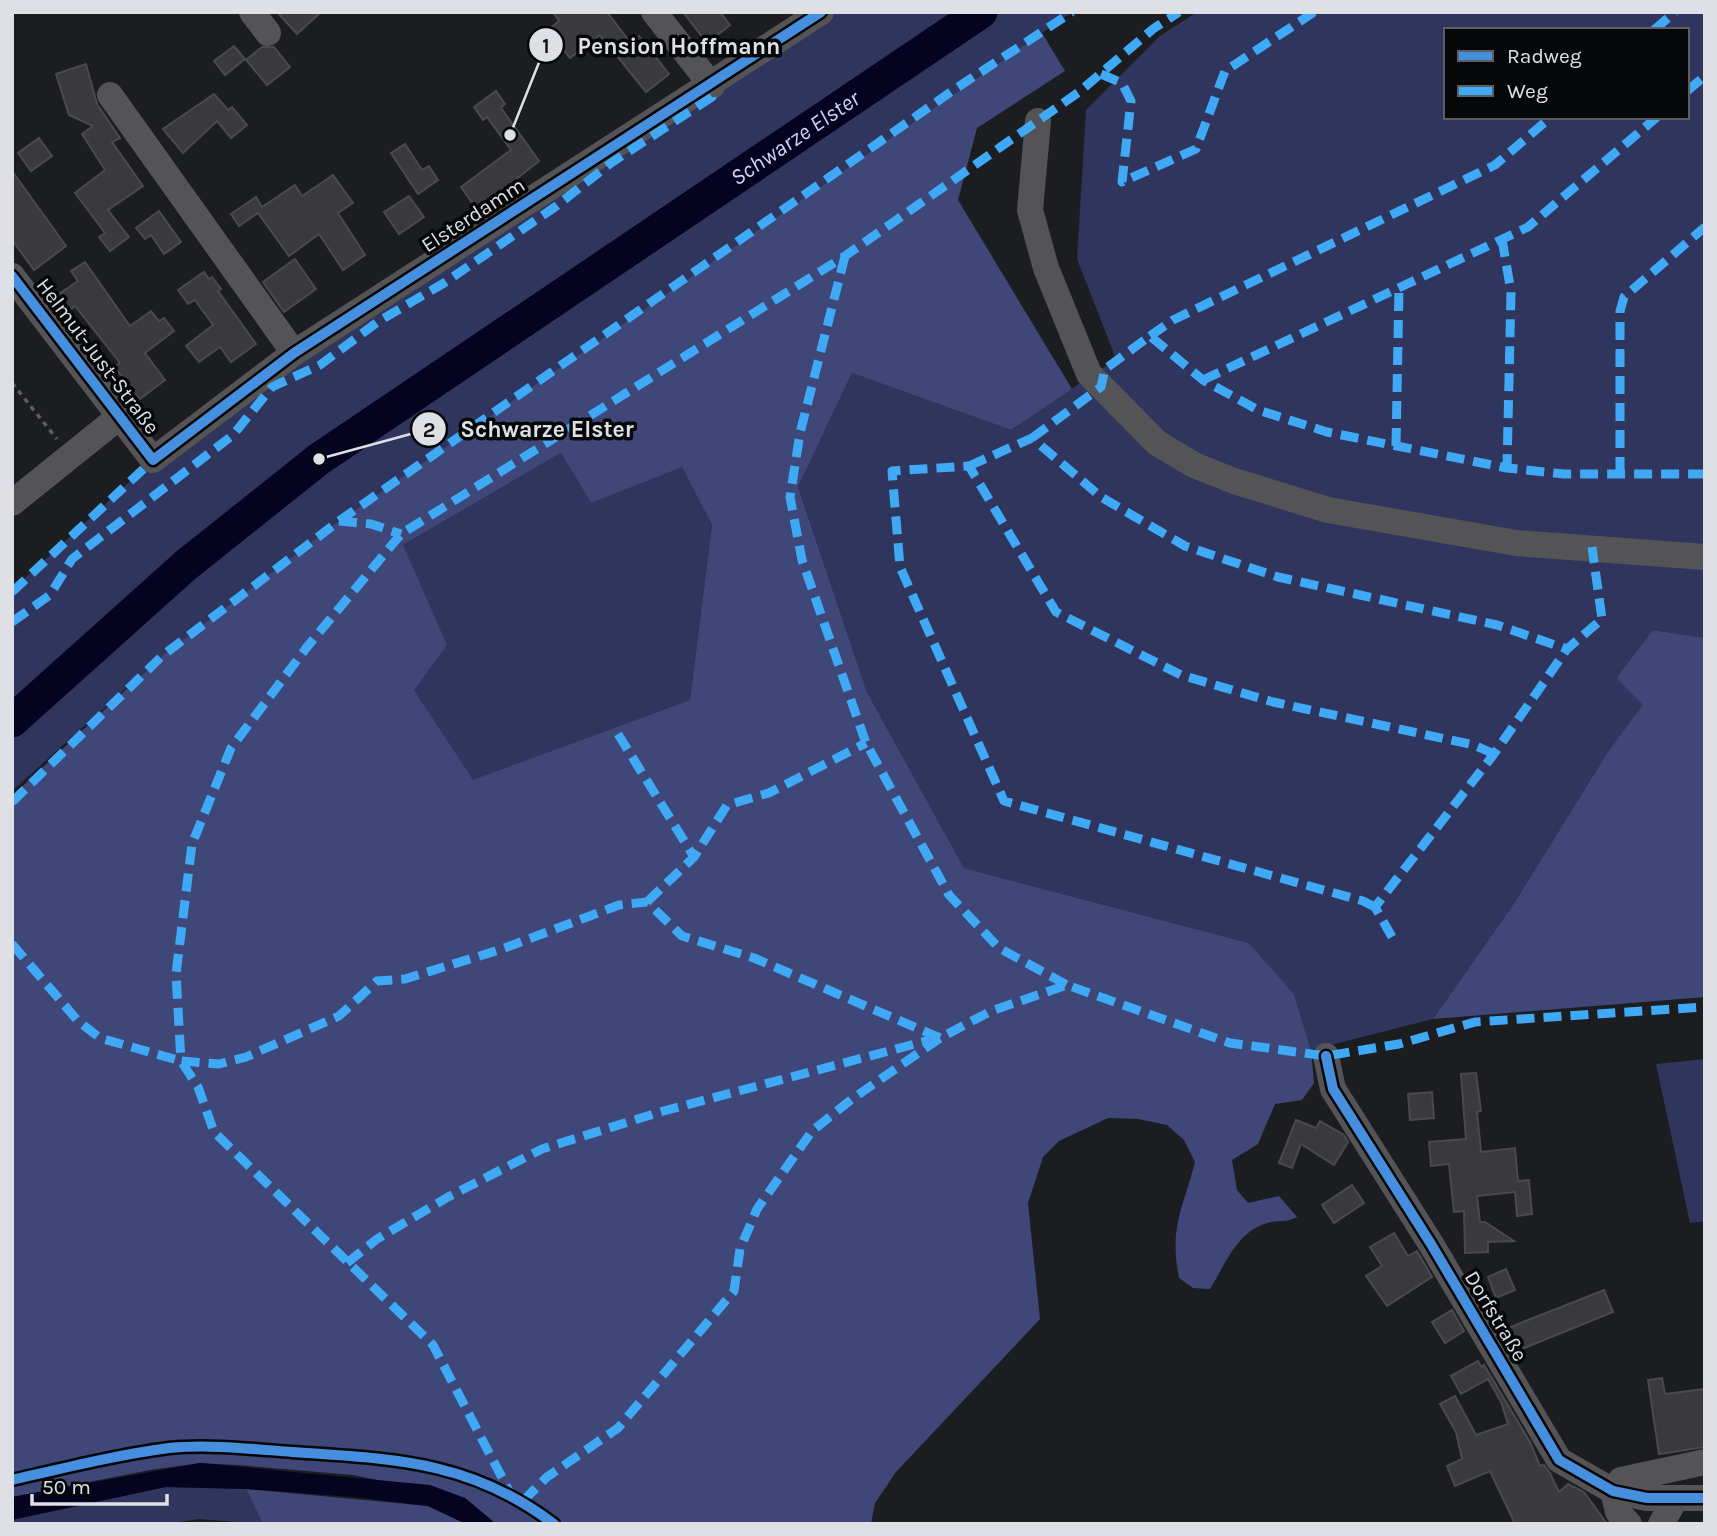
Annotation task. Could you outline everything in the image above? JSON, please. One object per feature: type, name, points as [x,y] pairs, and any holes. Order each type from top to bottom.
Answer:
[{"type":"street","points":[[654,12],[712,86]]},
{"type":"street","name":"Elsterdamm","points":[[153,460],[294,353],[712,86],[821,12]]},
{"type":"street","points":[[110,95],[294,353]]},
{"type":"street","points":[[1038,121],[1030,210],[1046,268],[1088,374],[1157,443],[1194,465],[1234,481],[1328,510],[1516,543],[1705,557]]},
{"type":"street","name":"Helmut-Just-Straße","points":[[12,276],[153,460]]},
{"type":"street","points":[[12,503],[119,417]]},
{"type":"street","name":"Dorfstraße","points":[[1326,1056],[1333,1089],[1431,1244],[1559,1460],[1612,1491],[1647,1498],[1705,1498]]},
{"type":"street","points":[[1629,1524],[1618,1512],[1612,1491],[1621,1480],[1705,1462]]},
{"type":"street","points":[[1661,1524],[1676,1498]]},
{"type":"path","points":[[12,383],[70,456]]},
{"type":"shaded area","points":[[824,12],[1072,12],[339,521],[162,656],[12,791],[12,590],[153,460]]},
{"type":"shaded area","points":[[1197,12],[1705,12],[1705,638],[1653,630],[1616,678],[1644,705],[1609,750],[1513,905],[1433,1019],[1311,1050],[1294,994],[1249,943],[964,868],[867,692],[798,487],[852,373],[1011,430],[1116,359],[1077,259],[1086,110],[1160,36]]},
{"type":"shaded area","points":[[1042,33],[1065,71],[977,128],[958,200],[1072,389],[1011,430],[852,373],[798,487],[867,692],[964,868],[1249,943],[1294,994],[1311,1050],[1314,1083],[1302,1100],[1275,1104],[1258,1144],[1232,1160],[1237,1190],[1248,1203],[1279,1196],[1297,1217],[1271,1222],[1250,1232],[1234,1248],[1210,1289],[1193,1288],[1179,1278],[1176,1261],[1179,1218],[1195,1162],[1184,1140],[1167,1125],[1138,1119],[1108,1118],[1059,1141],[1043,1157],[1028,1203],[1040,1319],[896,1472],[875,1503],[871,1524],[496,1524],[465,1498],[353,1475],[200,1463],[12,1497],[12,796],[162,656],[339,521]],"holes":[[[561,453],[591,503],[682,467],[712,525],[690,700],[473,780],[414,690],[447,645],[403,545]]]},
{"type":"shaded area","points":[[561,453],[591,503],[682,466],[712,525],[690,700],[472,781],[414,690],[403,545]]},
{"type":"shaded area","points":[[1653,630],[1705,638],[1705,997],[1433,1019],[1513,905],[1609,750],[1643,705],[1616,678]]},
{"type":"shaded area","points":[[1705,1059],[1705,1221],[1690,1223],[1656,1064]]},
{"type":"shaded area","points":[[200,1463],[430,1485],[465,1498],[496,1524],[466,1524],[428,1506],[354,1497],[246,1489],[166,1487],[12,1520],[12,1497]]},
{"type":"shaded area","points":[[165,1487],[246,1489],[263,1524],[199,1519],[162,1524],[12,1524],[12,1520],[31,1515]]},
{"type":"shaded area","points":[[246,1489],[428,1506],[466,1524],[263,1524]]},
{"type":"building","points":[[277,12],[321,12],[297,34]]},
{"type":"building","points":[[553,12],[607,12],[630,42],[639,36],[669,74],[646,92],[600,35],[570,58],[548,30],[559,21]]},
{"type":"building","points":[[683,12],[720,12],[730,25],[707,43]]},
{"type":"building","points":[[234,46],[245,59],[225,75],[214,61]]},
{"type":"building","points":[[262,47],[274,47],[290,67],[267,85],[246,60]]},
{"type":"building","points":[[86,64],[97,104],[120,138],[112,142],[143,186],[108,210],[129,237],[110,251],[99,237],[105,233],[75,193],[105,170],[82,134],[93,126],[69,115],[56,74]]},
{"type":"building","points":[[496,91],[505,104],[501,108],[539,161],[477,210],[461,187],[511,150],[487,117],[483,120],[474,107]]},
{"type":"building","points":[[214,94],[228,110],[232,107],[247,125],[231,138],[217,121],[183,153],[163,129]]},
{"type":"building","points":[[39,138],[52,156],[31,171],[18,153]]},
{"type":"building","points":[[405,144],[422,170],[429,166],[438,180],[418,194],[391,153]]},
{"type":"building","points":[[12,171],[66,246],[34,270],[12,240]]},
{"type":"building","points":[[333,175],[353,203],[338,213],[365,255],[343,270],[319,234],[289,256],[258,213],[239,226],[231,214],[256,197],[262,207],[295,185],[302,196]]},
{"type":"building","points":[[409,196],[424,217],[399,234],[384,212]]},
{"type":"building","points":[[159,211],[181,242],[164,254],[151,235],[145,239],[136,228]]},
{"type":"building","points":[[295,259],[316,289],[284,312],[263,282]]},
{"type":"building","points":[[85,262],[130,326],[151,311],[159,321],[164,318],[174,331],[145,353],[165,380],[140,399],[123,383],[126,381],[114,367],[120,363],[75,306],[70,310],[59,294],[78,281],[71,271]]},
{"type":"building","points":[[204,272],[209,279],[212,277],[221,289],[218,291],[256,344],[231,362],[220,347],[199,362],[186,346],[213,325],[195,300],[188,304],[178,290]]},
{"type":"building","points":[[1476,1073],[1481,1111],[1477,1112],[1481,1152],[1515,1148],[1518,1181],[1529,1180],[1532,1214],[1517,1216],[1515,1192],[1477,1196],[1480,1222],[1485,1222],[1514,1241],[1488,1242],[1488,1252],[1465,1253],[1464,1211],[1454,1212],[1449,1164],[1431,1166],[1429,1142],[1466,1139],[1461,1074]]},
{"type":"building","points":[[1432,1092],[1434,1118],[1410,1120],[1408,1094]]},
{"type":"building","points":[[1296,1120],[1316,1128],[1320,1121],[1344,1135],[1348,1142],[1334,1165],[1301,1144],[1292,1168],[1279,1163]]},
{"type":"building","points":[[1352,1185],[1364,1203],[1334,1223],[1322,1205]]},
{"type":"building","points":[[1394,1233],[1408,1256],[1417,1251],[1432,1277],[1387,1306],[1366,1276],[1382,1266],[1370,1247]]},
{"type":"building","points":[[1506,1269],[1515,1290],[1496,1298],[1488,1277]]},
{"type":"building","points":[[1604,1290],[1613,1312],[1517,1351],[1508,1328]]},
{"type":"building","points":[[1452,1310],[1464,1331],[1445,1343],[1432,1322]]},
{"type":"building","points":[[1478,1361],[1481,1367],[1484,1365],[1530,1442],[1540,1466],[1544,1465],[1550,1473],[1559,1492],[1568,1484],[1584,1492],[1607,1524],[1515,1524],[1490,1471],[1455,1486],[1447,1466],[1462,1459],[1456,1432],[1440,1404],[1455,1396],[1476,1435],[1508,1424],[1501,1402],[1488,1379],[1461,1394],[1451,1376]]},
{"type":"building","points":[[1662,1378],[1665,1394],[1705,1389],[1705,1447],[1659,1454],[1648,1380]]},
{"type":"waterway","name":"Schwarze Elster","points":[[12,721],[186,565],[319,459],[981,12]]},
{"type":"marked path","points":[[12,802],[162,656],[339,521],[955,89],[1072,12]]},
{"type":"marked path","points":[[940,1038],[754,958],[682,936],[647,902],[619,905],[502,949],[405,979],[377,981],[339,1016],[246,1057],[219,1064],[181,1061],[176,974],[192,844],[231,748],[307,647],[401,534],[845,256],[1079,92],[1153,29],[1179,12]]},
{"type":"marked path","points":[[1101,74],[1122,83],[1131,101],[1122,182],[1196,149],[1225,71],[1314,12]]},
{"type":"marked path","points":[[1656,28],[1675,12]]},
{"type":"marked path","points":[[1689,89],[1705,76]]},
{"type":"marked path","points":[[12,622],[50,595],[72,559],[233,435],[272,387],[320,365],[379,321],[444,283],[555,207],[611,163],[712,97],[712,86]]},
{"type":"marked path","points":[[1150,336],[1173,320],[1495,165],[1549,119]]},
{"type":"marked path","points":[[1203,380],[1528,227],[1655,119]]},
{"type":"marked path","points":[[1620,475],[1620,311],[1624,297],[1705,227]]},
{"type":"marked path","points":[[1502,239],[1511,292],[1507,468]]},
{"type":"marked path","points":[[845,256],[800,433],[790,497],[802,560],[866,743],[949,895],[999,948],[1067,985]]},
{"type":"marked path","points":[[1396,446],[1399,287]]},
{"type":"marked path","points":[[1032,438],[1101,387],[1105,369],[1150,336],[1203,380],[1258,410],[1327,432],[1507,468],[1564,474],[1705,474]]},
{"type":"marked path","points":[[969,466],[1032,438],[1101,497],[1185,546],[1278,577],[1497,625],[1567,649]]},
{"type":"marked path","points":[[12,592],[153,460]]},
{"type":"marked path","points":[[1375,907],[1363,901],[1004,801],[900,567],[892,471],[969,466],[1056,612],[1181,675],[1273,702],[1474,745],[1494,754]]},
{"type":"marked path","points":[[339,521],[371,524],[401,534]]},
{"type":"marked path","points":[[1392,937],[1375,907],[1494,754],[1567,649],[1602,619],[1592,547]]},
{"type":"marked path","points":[[618,734],[694,857]]},
{"type":"marked path","points":[[647,902],[694,857],[727,805],[769,793],[866,743]]},
{"type":"marked path","points":[[12,944],[78,1021],[100,1038],[181,1061],[198,1087],[214,1132],[433,1345],[510,1493]]},
{"type":"marked path","points":[[523,1501],[547,1477],[618,1428],[734,1291],[740,1249],[757,1209],[812,1131],[852,1099],[940,1038],[991,1011],[1067,985],[1230,1043],[1326,1056],[1399,1044],[1475,1022],[1705,1007]]},
{"type":"marked path","points":[[347,1263],[377,1239],[448,1197],[542,1149],[660,1112],[930,1040]]},
{"type":"cycle path","points":[[12,276],[153,460],[294,353],[821,12]]},
{"type":"cycle path","points":[[1326,1056],[1333,1089],[1431,1244],[1559,1460],[1613,1491],[1647,1498],[1705,1498]]},
{"type":"cycle path","points":[[12,1480],[110,1458],[184,1447],[230,1447],[364,1457],[461,1475],[523,1503],[554,1524]]},
{"type":"place","name":"Pension Hoffmann","points":[[510,135]]},
{"type":"place","name":"Schwarze Elster","points":[[319,459]]}]
